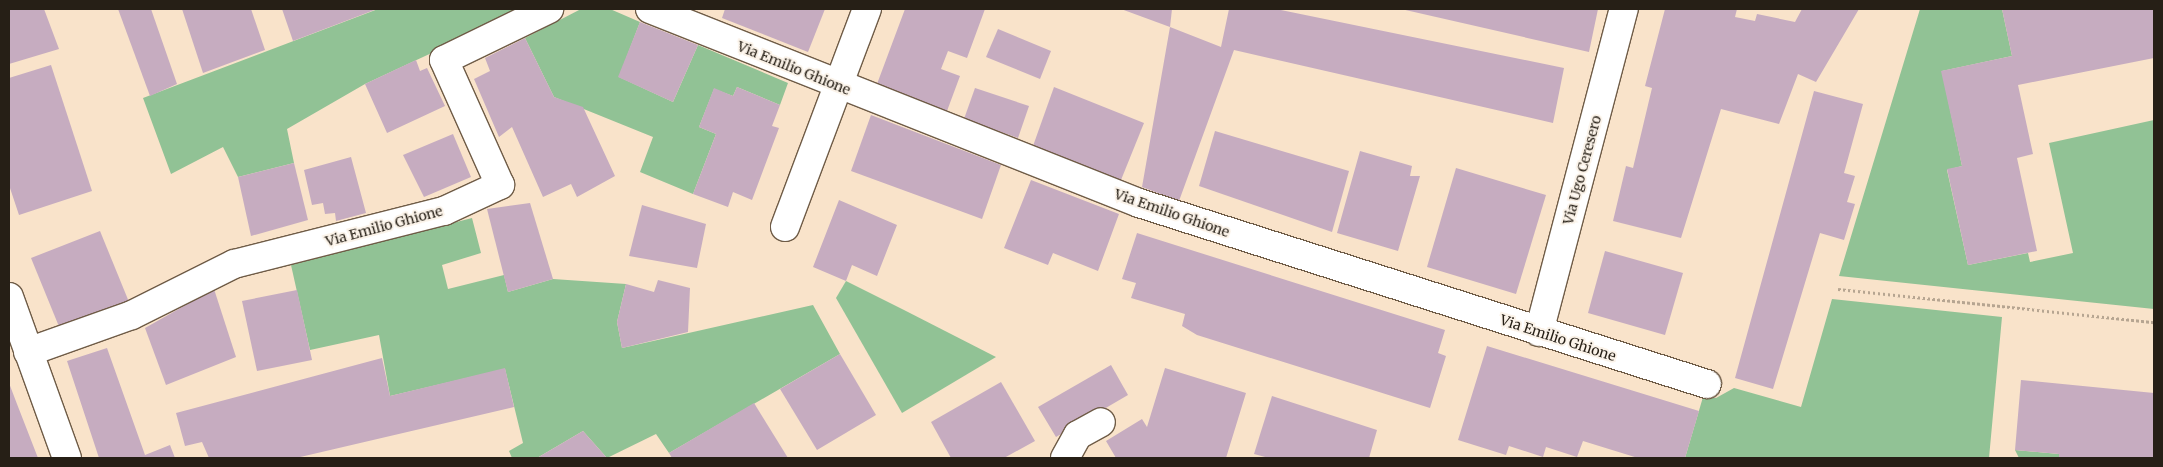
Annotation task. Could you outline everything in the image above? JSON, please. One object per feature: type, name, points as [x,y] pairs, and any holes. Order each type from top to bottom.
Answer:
[{"type":"street","name":"Via Emilio Ghione","points":[[28,352],[132,315],[234,264],[444,211],[500,185],[444,60],[549,9]]},
{"type":"street","name":"Via Emilio Ghione","points":[[650,9],[837,85],[1140,203],[1539,332],[1707,384]]},
{"type":"street","points":[[785,227],[867,9]]},
{"type":"street","name":"Via Ugo Ceresero","points":[[1539,332],[1624,9]]},
{"type":"street","points":[[9,297],[67,458]]},
{"type":"street","points":[[1065,458],[1078,435],[1102,422]]},
{"type":"path","points":[[1838,289],[2154,322]]},
{"type":"green space","points":[[378,9],[526,9],[365,84],[287,129],[294,163],[238,177],[223,147],[171,174],[143,98]]},
{"type":"green space","points":[[581,9],[610,9],[640,22],[619,77],[673,102],[698,45],[788,83],[780,105],[737,87],[733,96],[714,89],[699,127],[716,134],[693,194],[640,172],[653,137],[554,97],[525,38]]},
{"type":"green space","points":[[1920,9],[2002,9],[2012,56],[1942,71],[1962,166],[1947,170],[1968,265],[2028,253],[2030,262],[2073,253],[2049,143],[2154,120],[2154,309],[1839,276]]},
{"type":"green space","points":[[472,218],[481,253],[442,265],[448,289],[504,275],[508,292],[553,279],[626,284],[617,322],[622,348],[813,305],[840,354],[669,453],[656,434],[607,458],[583,431],[537,458],[512,458],[509,451],[523,443],[505,369],[390,396],[379,335],[310,350],[291,265]]},
{"type":"green space","points":[[846,281],[996,357],[902,413],[836,298]]},
{"type":"green space","points":[[1832,299],[2002,317],[1989,458],[1685,458],[1703,397],[1716,398],[1734,388],[1801,407]]},
{"type":"green space","points":[[2015,450],[2059,454],[2059,458],[2019,458]]},
{"type":"building","points":[[9,9],[44,9],[59,49],[9,64]]},
{"type":"building","points":[[118,9],[151,9],[177,84],[150,96]]},
{"type":"building","points":[[182,9],[251,9],[265,50],[203,73]]},
{"type":"building","points":[[282,9],[377,9],[293,41]]},
{"type":"building","points":[[725,9],[825,9],[808,52],[722,18]]},
{"type":"building","points":[[905,9],[985,9],[967,58],[948,51],[941,69],[960,76],[947,111],[877,84]]},
{"type":"building","points":[[1121,9],[1172,9],[1170,27]]},
{"type":"building","points":[[1229,9],[1276,9],[1564,68],[1553,123],[1234,50],[1179,201],[1142,187],[1170,27],[1221,47]]},
{"type":"building","points":[[1401,9],[1598,9],[1589,52]]},
{"type":"building","points":[[1665,9],[1737,9],[1735,17],[1755,21],[1757,14],[1795,22],[1802,9],[1859,9],[1816,82],[1798,74],[1779,124],[1721,109],[1681,238],[1613,221],[1626,166],[1633,168],[1652,88],[1645,86]]},
{"type":"building","points":[[2002,9],[2154,9],[2154,58],[2018,85],[2033,154],[2017,158],[2037,251],[1968,265],[1947,169],[1962,166],[1941,71],[2012,56]]},
{"type":"building","points":[[640,22],[698,45],[673,102],[618,77]]},
{"type":"building","points":[[998,29],[1051,51],[1040,79],[986,57]]},
{"type":"building","points":[[525,38],[554,97],[583,107],[615,176],[577,197],[571,184],[543,197],[512,127],[499,137],[474,79],[490,71],[485,58]]},
{"type":"building","points":[[416,60],[420,71],[427,68],[445,106],[387,133],[365,84]]},
{"type":"building","points":[[51,65],[92,191],[19,215],[9,185],[9,78]]},
{"type":"building","points":[[737,87],[780,105],[772,126],[779,128],[752,200],[733,192],[728,207],[693,194],[716,134],[699,127],[714,88],[733,96]]},
{"type":"building","points":[[1054,87],[1144,123],[1121,180],[1033,146]]},
{"type":"building","points":[[975,88],[1029,106],[1018,138],[964,119]]},
{"type":"building","points":[[1814,91],[1863,104],[1844,173],[1855,176],[1847,202],[1855,204],[1844,240],[1820,233],[1773,389],[1735,378]]},
{"type":"building","points":[[871,115],[1001,165],[982,219],[851,171]]},
{"type":"building","points":[[1215,131],[1349,171],[1332,232],[1199,186]]},
{"type":"building","points":[[453,134],[471,177],[424,197],[403,155]]},
{"type":"building","points":[[1360,151],[1412,166],[1410,176],[1420,176],[1398,251],[1337,233]]},
{"type":"building","points":[[351,157],[366,213],[336,221],[335,213],[325,214],[323,203],[312,205],[304,170]]},
{"type":"building","points":[[294,163],[308,220],[251,236],[238,177]]},
{"type":"building","points":[[1456,168],[1546,195],[1516,294],[1427,267]]},
{"type":"building","points":[[1031,180],[1119,214],[1098,271],[1053,253],[1048,265],[1004,248]]},
{"type":"building","points":[[839,200],[897,225],[877,276],[852,265],[846,281],[813,267]]},
{"type":"building","points":[[530,203],[553,279],[508,292],[487,209]]},
{"type":"building","points":[[642,205],[706,224],[697,268],[629,256]]},
{"type":"building","points":[[100,231],[129,302],[60,329],[31,258]]},
{"type":"building","points":[[1137,233],[1445,330],[1438,353],[1446,356],[1430,408],[1197,335],[1182,326],[1185,314],[1131,298],[1136,283],[1122,279]]},
{"type":"building","points":[[1605,251],[1683,273],[1665,335],[1588,313]]},
{"type":"building","points":[[658,280],[690,288],[688,332],[622,348],[617,322],[626,284],[654,292]]},
{"type":"building","points":[[214,289],[236,357],[166,385],[145,328]]},
{"type":"building","points":[[297,290],[312,360],[257,371],[242,301]]},
{"type":"building","points":[[1487,346],[1699,411],[1685,458],[1638,458],[1583,441],[1577,457],[1546,447],[1543,457],[1509,446],[1506,455],[1458,440]]},
{"type":"building","points":[[107,348],[145,455],[170,445],[175,458],[99,458],[67,361]]},
{"type":"building","points":[[840,354],[876,415],[817,450],[780,389]]},
{"type":"building","points":[[382,358],[390,396],[505,368],[514,407],[296,458],[209,458],[202,442],[185,446],[176,413]]},
{"type":"building","points":[[1111,365],[1128,395],[1056,437],[1038,407]]},
{"type":"building","points":[[1165,368],[1246,393],[1226,458],[1116,458],[1106,441],[1142,419],[1147,427]]},
{"type":"building","points":[[2021,380],[2154,393],[2154,458],[2059,458],[2059,454],[2015,450]]},
{"type":"building","points":[[1001,382],[1035,441],[1004,458],[951,458],[931,422]]},
{"type":"building","points":[[9,383],[17,404],[38,458],[9,458]]},
{"type":"building","points":[[1272,396],[1377,430],[1369,458],[1269,458],[1254,454]]},
{"type":"building","points":[[754,403],[788,458],[672,458],[669,453]]},
{"type":"building","points":[[583,431],[607,458],[537,458]]}]
